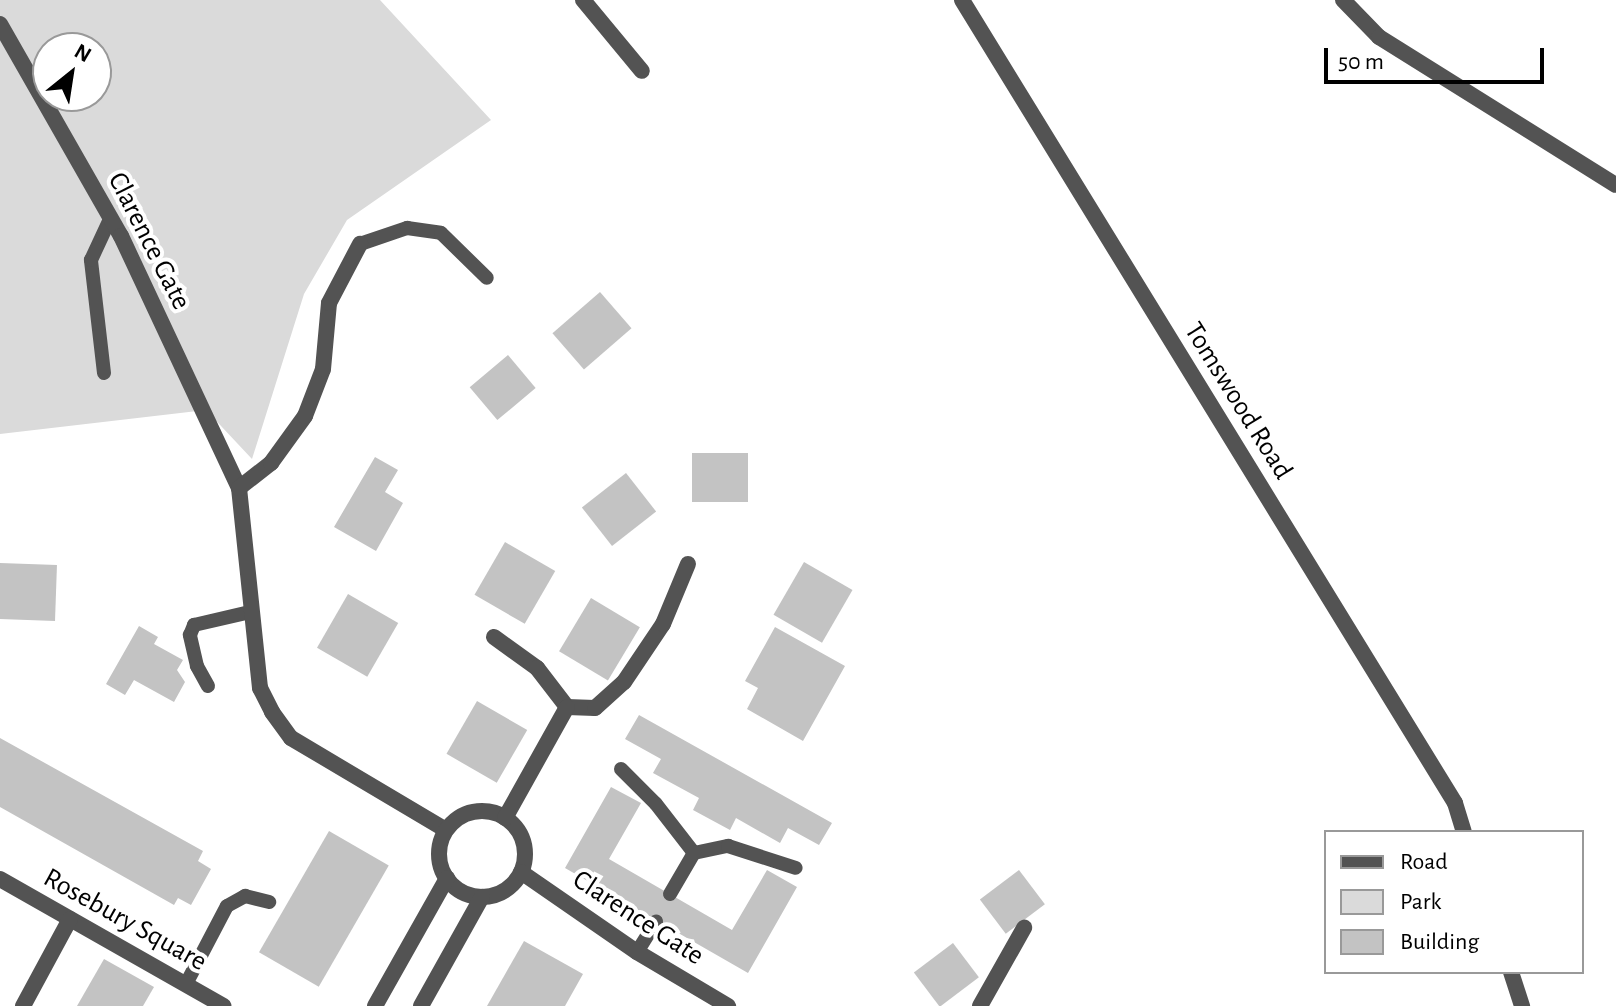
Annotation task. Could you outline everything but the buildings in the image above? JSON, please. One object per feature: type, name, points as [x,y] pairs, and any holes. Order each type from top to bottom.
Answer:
[{"type":"street","points":[[583,0],[642,71]]},
{"type":"street","name":"Tomswood Road","points":[[962,0],[1446,789],[1463,830]]},
{"type":"street","points":[[1343,0],[1379,37],[1616,185]]},
{"type":"street","name":"Clarence Gate","points":[[0,24],[110,219],[239,488],[260,688],[291,738],[446,830]]},
{"type":"street","points":[[239,488],[271,463],[305,416],[323,369],[329,303],[360,244]]},
{"type":"street","points":[[567,707],[595,708],[624,682],[663,624],[688,564]]},
{"type":"street","points":[[494,637],[537,668],[567,707]]},
{"type":"street","points":[[505,818],[567,707]]},
{"type":"street","points":[[473,812],[505,818],[525,848],[521,872],[508,889],[482,897],[466,894],[447,878],[439,850],[446,830],[473,812]]},
{"type":"street","name":"Clarence Gate","points":[[521,872],[637,952],[728,1006]]},
{"type":"street","points":[[375,1006],[447,878]]},
{"type":"street","name":"Rosebury Square","points":[[0,879],[224,1006]]},
{"type":"street","points":[[421,1006],[482,897]]},
{"type":"street","points":[[23,1006],[70,919]]},
{"type":"street","points":[[980,1006],[1024,928]]},
{"type":"street","points":[[1512,974],[1522,1006]]},
{"type":"lane","points":[[104,373],[91,260],[110,219]]},
{"type":"lane","points":[[360,244],[407,228],[441,233],[487,278]]},
{"type":"lane","points":[[208,686],[192,646],[194,625],[250,612]]},
{"type":"lane","points":[[621,769],[656,804],[694,853]]},
{"type":"lane","points":[[670,894],[694,853],[728,846],[796,868]]},
{"type":"lane","points":[[186,984],[227,906],[245,896],[269,902]]},
{"type":"lane","points":[[637,952],[656,921]]},
{"type":"green space","points":[[0,0],[380,0],[491,120],[347,220],[304,294],[252,459],[206,410],[0,434]]}]
